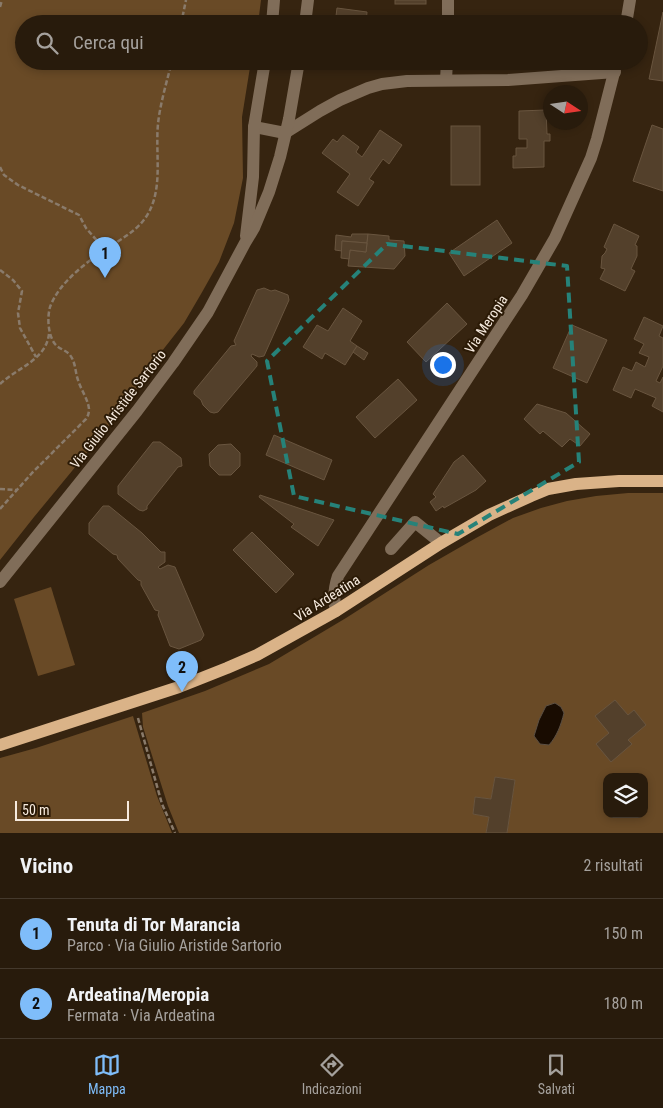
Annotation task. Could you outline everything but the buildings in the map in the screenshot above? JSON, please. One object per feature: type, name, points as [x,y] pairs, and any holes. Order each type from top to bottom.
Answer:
[{"type":"main road","name":"Via Ardeatina","points":[[0,744],[201,679],[257,655],[336,611],[441,543],[490,515],[548,489],[589,482],[663,480]]},
{"type":"street","points":[[273,15],[274,0]]},
{"type":"street","points":[[306,15],[308,0]]},
{"type":"street","points":[[448,0],[448,15]]},
{"type":"street","points":[[628,15],[630,0]]},
{"type":"street","name":"Via Giulio Aristide Sartorio","points":[[244,243],[254,177],[254,127],[264,70]]},
{"type":"street","name":"Via Giulio Aristide Sartorio","points":[[0,582],[137,411],[208,312],[244,243],[254,228],[269,192],[285,133],[297,70]]},
{"type":"street","points":[[446,80],[447,70]]},
{"type":"street","points":[[254,127],[285,133],[320,110],[368,88],[382,84],[446,80],[508,80],[591,70]]},
{"type":"street","name":"Via Meropia","points":[[336,611],[334,598],[338,576],[517,303],[555,238],[597,139],[615,70]]},
{"type":"street","points":[[391,549],[415,522],[441,543]]},
{"type":"path","points":[[0,8],[2,0]]},
{"type":"path","points":[[183,15],[186,0]]},
{"type":"path","points":[[0,384],[44,351],[50,333],[50,308],[60,290],[71,276],[138,227],[147,215],[158,181],[158,123],[170,70]]},
{"type":"path","points":[[0,167],[4,175],[18,185],[79,215],[86,228],[105,250]]},
{"type":"path","points":[[0,270],[13,280],[22,291],[18,313],[20,328],[36,357]]},
{"type":"path","points":[[0,509],[32,473],[86,420],[89,412],[88,403],[77,378],[75,364],[67,352],[56,345],[50,333]]},
{"type":"path","points":[[0,488],[17,490]]},
{"type":"path","points":[[138,718],[162,804],[175,833]]},
{"type":"highlighted area","points":[[387,244],[567,266],[579,462],[458,534],[294,496],[267,361]]},
{"type":"shaded area","points":[[0,0],[261,0],[259,15],[15,15],[15,70],[250,70],[242,117],[243,178],[234,223],[219,262],[184,323],[162,351],[124,408],[0,560]]},
{"type":"shaded area","points":[[628,493],[663,493],[663,833],[507,833],[515,780],[495,777],[491,799],[475,797],[473,814],[489,817],[486,833],[179,833],[168,806],[143,727],[142,713],[205,691],[269,664],[476,538],[513,518],[567,501]]},
{"type":"shaded area","points":[[51,587],[75,665],[38,676],[14,599]]},
{"type":"shaded area","points":[[555,703],[561,707],[564,713],[560,726],[549,745],[540,744],[534,736],[539,720],[546,706]]},
{"type":"shaded area","points":[[133,716],[157,796],[172,833],[0,833],[0,758]]},
{"type":"place","name":"Tenuta di Tor Marancia","points":[[105,278]]},
{"type":"place","name":"Ardeatina/Meropia","points":[[182,692]]}]
